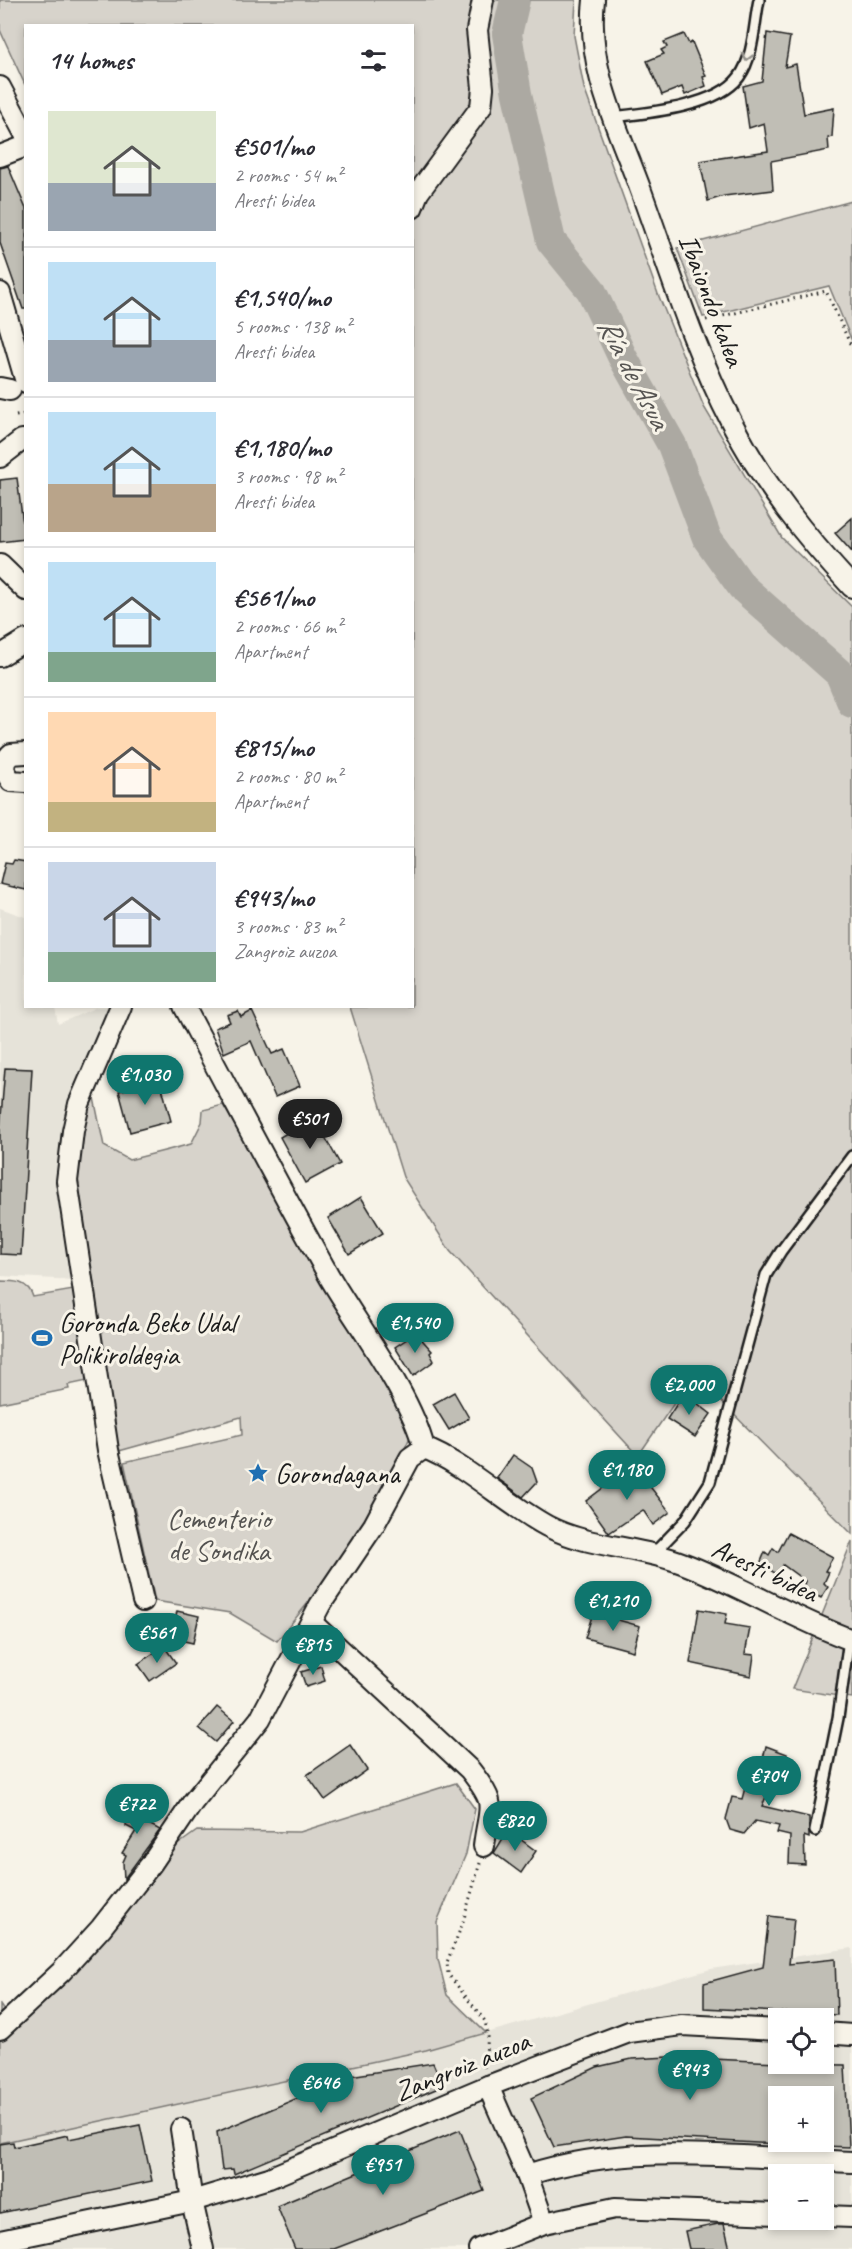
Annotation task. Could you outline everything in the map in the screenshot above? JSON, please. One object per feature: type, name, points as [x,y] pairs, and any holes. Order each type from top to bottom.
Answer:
[{"type":"street","points":[[414,203],[418,193],[481,107],[483,88],[477,30],[483,0]]},
{"type":"street","name":"Ibaiondo kalea","points":[[594,0],[592,37],[594,56],[612,117],[714,386],[754,461],[813,544],[852,587]]},
{"type":"street","points":[[0,87],[24,132]]},
{"type":"street","points":[[0,156],[24,147]]},
{"type":"street","points":[[0,292],[12,387]]},
{"type":"street","points":[[0,457],[22,440]]},
{"type":"street","points":[[0,566],[24,592]]},
{"type":"street","points":[[0,656],[24,641]]},
{"type":"street","points":[[0,795],[13,763]]},
{"type":"street","points":[[120,1008],[79,1104],[67,1181],[108,1450],[142,1601]]},
{"type":"street","points":[[0,2029],[61,1972],[101,1928],[152,1863],[193,1802],[260,1719],[320,1605],[374,1525],[410,1458],[424,1448],[420,1433],[402,1398],[331,1278],[185,1008]]},
{"type":"street","name":"Aresti bidea","points":[[424,1448],[436,1453],[499,1497],[548,1526],[612,1547],[654,1553],[684,1564],[851,1640]]},
{"type":"street","points":[[312,1623],[470,1770],[488,1793],[491,1805],[483,1846]]},
{"type":"street","name":"Zangroiz auzoa","points":[[0,2241],[192,2201],[269,2178],[488,2086],[608,2039],[655,2026],[682,2025],[768,2029]]},
{"type":"street","points":[[834,2034],[852,2035]]},
{"type":"street","points":[[488,2086],[527,2175],[544,2223]]},
{"type":"street","points":[[181,2129],[192,2201],[203,2249]]},
{"type":"street","points":[[527,2175],[574,2162],[639,2154],[852,2162]]},
{"type":"street","points":[[479,2249],[544,2223],[615,2208],[768,2214]]},
{"type":"street","points":[[834,2216],[852,2217]]},
{"type":"lane","points":[[612,117],[664,110],[700,100],[731,85],[740,76],[747,62],[759,0]]},
{"type":"lane","points":[[654,1553],[685,1521],[710,1482],[766,1275],[781,1251],[852,1156]]},
{"type":"lane","points":[[815,1831],[851,1640]]},
{"type":"path","points":[[690,324],[826,291],[852,348]]},
{"type":"path","points":[[16,416],[24,414]]},
{"type":"path","points":[[483,1846],[462,1925],[447,1962],[448,1974],[485,2021],[488,2037],[486,2063],[482,2072],[488,2086]]},
{"type":"shaded area","points":[[0,908],[24,917],[24,1008],[55,1008],[58,1024],[95,1008],[109,1008],[72,1102],[74,1280],[0,1276]]},
{"type":"shaded area","points":[[852,1948],[852,2249],[0,2249],[0,2143],[426,2050],[711,1969]]},
{"type":"green space","points":[[0,0],[576,0],[574,36],[584,88],[658,294],[704,407],[782,538],[852,607],[852,1534],[694,1374],[638,1456],[450,1251],[403,1177],[350,1008],[414,1008],[414,24],[24,24],[24,83],[0,30]]},
{"type":"green space","points":[[852,201],[852,341],[829,286],[703,317],[677,248]]},
{"type":"green space","name":"Cementerio de Sondika","points":[[93,1093],[104,1146],[129,1160],[191,1144],[202,1122],[203,1110],[223,1105],[412,1433],[364,1534],[277,1641],[230,1613],[155,1601],[124,1462],[242,1435],[241,1417],[119,1451],[75,1179],[81,1119]]},
{"type":"green space","name":"Goronda Beko Udal Polikiroldegia","points":[[0,1281],[24,1285],[33,1297],[73,1290],[92,1380],[68,1385],[69,1389],[0,1403]]},
{"type":"green space","points":[[852,1541],[852,1698],[792,1689]]},
{"type":"green space","points":[[456,1783],[475,1809],[466,1854],[437,1922],[438,1959],[447,1995],[486,2033],[426,2050],[0,2143],[0,2005],[4,2011],[101,1928],[152,1863],[197,1831],[300,1832]]},
{"type":"building","points":[[767,33],[790,37],[785,67],[796,64],[804,114],[834,108],[832,137],[828,138],[829,150],[771,161],[773,190],[724,196],[708,201],[700,161],[768,151],[764,123],[749,128],[743,86],[762,81]]},
{"type":"building","points":[[684,34],[689,44],[692,42],[706,76],[703,77],[706,86],[685,95],[682,87],[662,95],[647,61],[664,54],[661,50],[667,47],[664,42]]},
{"type":"building","points":[[8,166],[24,204],[24,309],[0,243],[0,168]]},
{"type":"building","points":[[17,478],[24,539],[0,542],[0,480]]},
{"type":"building","points":[[852,518],[852,552],[835,533]]},
{"type":"building","points":[[14,860],[24,862],[24,890],[0,884],[5,863],[12,864]]},
{"type":"building","points":[[238,1011],[241,1017],[252,1011],[272,1054],[284,1049],[300,1086],[275,1097],[251,1041],[224,1053],[215,1028],[230,1022],[227,1015]]},
{"type":"building","points":[[5,1068],[32,1069],[21,1255],[0,1254],[0,1129]]},
{"type":"building","points":[[160,1080],[171,1121],[130,1132],[119,1091]]},
{"type":"building","points":[[314,1117],[340,1164],[305,1183],[280,1137]]},
{"type":"building","points":[[361,1197],[383,1233],[349,1254],[328,1218]]},
{"type":"building","points":[[416,1333],[432,1351],[430,1353],[434,1361],[413,1376],[395,1347]]},
{"type":"building","points":[[454,1392],[469,1418],[449,1430],[433,1404]]},
{"type":"building","points":[[684,1393],[711,1414],[695,1437],[667,1419]]},
{"type":"building","points":[[513,1455],[532,1468],[537,1482],[523,1497],[497,1478]]},
{"type":"building","points":[[633,1465],[670,1512],[653,1525],[643,1510],[609,1533],[586,1501]]},
{"type":"building","points":[[788,1533],[833,1557],[825,1571],[829,1572],[824,1583],[828,1587],[821,1598],[803,1588],[805,1581],[783,1565],[778,1575],[760,1564],[765,1552],[769,1555],[773,1548],[778,1552]]},
{"type":"building","points":[[699,1609],[727,1614],[725,1624],[750,1628],[745,1654],[754,1655],[751,1676],[690,1663]]},
{"type":"building","points":[[177,1611],[199,1616],[193,1643],[171,1638]]},
{"type":"building","points":[[593,1613],[640,1626],[633,1651],[585,1638]]},
{"type":"building","points":[[164,1646],[176,1663],[150,1681],[138,1664]]},
{"type":"building","points":[[321,1666],[325,1681],[306,1687],[301,1672]]},
{"type":"building","points":[[217,1707],[234,1721],[216,1742],[199,1728]]},
{"type":"building","points":[[350,1745],[367,1770],[325,1800],[307,1775]]},
{"type":"building","points":[[766,1746],[787,1754],[784,1776],[776,1775],[762,1806],[809,1817],[809,1838],[804,1836],[805,1865],[789,1864],[790,1836],[777,1833],[779,1826],[755,1821],[744,1834],[730,1830],[726,1819],[732,1797],[742,1799],[749,1773],[759,1775]]},
{"type":"building","points":[[127,1796],[151,1814],[145,1822],[160,1830],[124,1879],[123,1862],[126,1855],[122,1853],[136,1831],[126,1826]]},
{"type":"building","points":[[508,1830],[536,1851],[521,1873],[494,1853]]},
{"type":"building","points":[[769,1916],[794,1919],[789,1964],[835,1959],[837,2015],[834,2015],[834,2008],[768,2008],[768,2011],[704,2008],[704,1983],[763,1967]]},
{"type":"building","points":[[669,2057],[768,2062],[768,2074],[834,2074],[834,2065],[845,2065],[849,2147],[834,2146],[834,2086],[768,2086],[768,2143],[626,2136],[554,2147],[531,2098],[597,2067],[632,2059]]},
{"type":"building","points":[[433,2063],[443,2086],[234,2174],[233,2169],[222,2170],[217,2132],[350,2076]]},
{"type":"building","points":[[140,2125],[152,2181],[0,2213],[0,2144],[13,2142],[14,2147],[68,2135],[69,2139]]},
{"type":"building","points":[[460,2130],[484,2191],[334,2249],[295,2249],[277,2206]]},
{"type":"building","points":[[724,2224],[730,2249],[689,2249],[685,2231]]},
{"type":"waterway","name":"Ría de Asua","points":[[515,0],[507,34],[517,94],[551,241],[591,290],[622,356],[672,445],[707,538],[742,587],[840,674],[852,703]]},
{"type":"place","name":"Goronda Beko Udal Polikiroldegia","points":[[42,1338]]},
{"type":"place","name":"Gorondagana","points":[[258,1473]]}]
